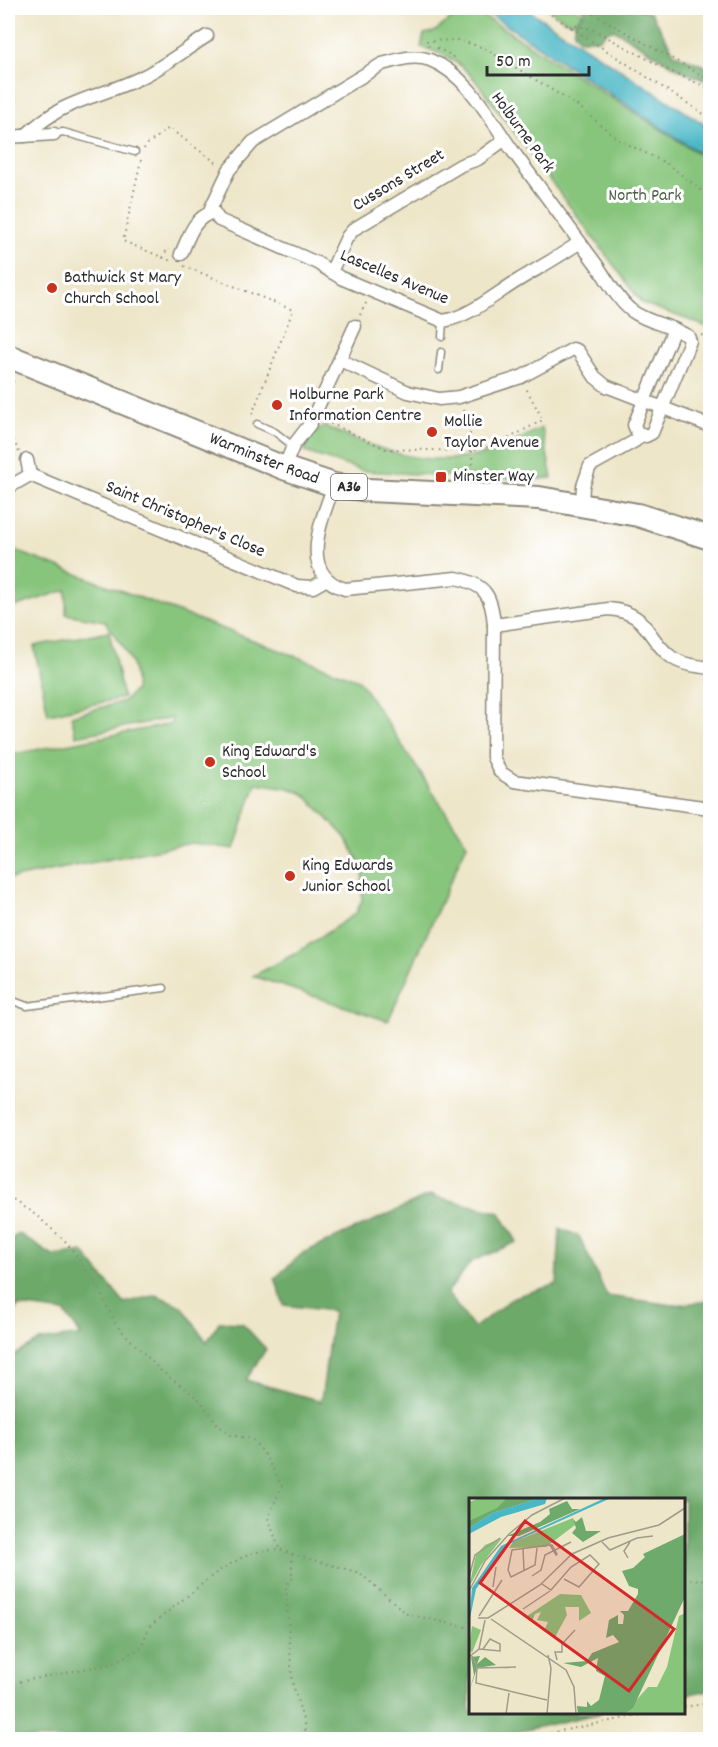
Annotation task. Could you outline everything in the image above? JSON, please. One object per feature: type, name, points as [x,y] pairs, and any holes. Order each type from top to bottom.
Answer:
[{"type":"highway","name":"Warminster Road","points":[[8,356],[284,468],[334,485],[368,490],[538,498],[638,515],[711,538]]},
{"type":"street","points":[[25,136],[42,120],[68,104],[111,90],[145,75],[207,36]]},
{"type":"street","name":"Holburne Park","points":[[216,216],[212,204],[229,170],[243,150],[262,136],[382,64],[401,58],[418,57],[446,69],[469,91],[632,311],[674,329]]},
{"type":"street","points":[[8,138],[54,134]]},
{"type":"street","name":"Cussons Street","points":[[331,272],[347,237],[354,229],[461,165],[478,159],[504,140]]},
{"type":"street","points":[[181,255],[196,222],[202,215],[216,216]]},
{"type":"street","name":"Lascelles Avenue","points":[[216,216],[372,291],[443,321],[460,316],[554,261],[580,242]]},
{"type":"street","points":[[284,468],[293,446],[314,416],[355,326]]},
{"type":"street","points":[[674,329],[688,336],[690,341],[663,407],[652,433],[646,436],[634,429],[634,424],[645,401],[674,329]]},
{"type":"street","points":[[340,360],[424,398],[459,397],[520,377],[573,349],[578,351],[600,383],[711,426]]},
{"type":"street","points":[[582,505],[583,486],[590,466],[635,441],[642,434]]},
{"type":"street","points":[[9,488],[30,475],[27,460]]},
{"type":"street","name":"Saint Christopher's Close","points":[[30,475],[297,586],[313,587],[327,579]]},
{"type":"street","points":[[334,485],[316,536],[315,547],[321,569],[327,579],[345,589],[456,578],[471,581],[484,590],[492,605],[494,625],[493,757],[500,772],[514,781],[711,808]]},
{"type":"street","points":[[494,625],[609,609],[627,611],[640,620],[670,657],[688,665],[711,668]]},
{"type":"lane","points":[[54,134],[63,132],[135,152]]},
{"type":"lane","points":[[442,338],[443,321]]},
{"type":"lane","points":[[439,370],[441,352]]},
{"type":"lane","points":[[257,424],[275,432],[293,446]]},
{"type":"lane","points":[[8,999],[27,1006],[165,988]]},
{"type":"path","points":[[541,8],[711,118]]},
{"type":"path","points":[[583,8],[711,80]]},
{"type":"path","points":[[570,27],[574,25],[592,29],[666,69],[711,89]]},
{"type":"path","points":[[446,69],[453,56],[427,45],[426,41],[458,40],[484,48],[578,106],[619,140],[666,163],[711,197]]},
{"type":"path","points":[[220,165],[189,146],[170,129],[145,146],[123,241],[293,310],[248,423]]},
{"type":"path","points":[[355,326],[372,291]]},
{"type":"path","points":[[702,334],[711,338]]},
{"type":"path","points":[[314,416],[386,449],[473,451],[496,445],[543,420],[520,377]]},
{"type":"path","points":[[464,410],[473,451],[473,476]]},
{"type":"path","points":[[8,429],[21,456],[27,460]]},
{"type":"path","points":[[8,1197],[36,1215],[65,1241],[93,1278],[116,1325],[161,1371],[199,1399],[219,1426],[232,1436],[251,1438],[263,1452],[282,1486],[268,1518],[279,1549]]},
{"type":"path","points":[[8,1684],[110,1664],[141,1648],[149,1627],[217,1572],[250,1553],[279,1549],[360,1573],[407,1614],[469,1628]]},
{"type":"path","points":[[292,1554],[292,1579],[286,1585],[292,1681],[305,1727],[306,1740]]},
{"type":"path","points":[[685,1580],[711,1579]]},
{"type":"path","points":[[685,1707],[711,1703]]},
{"type":"path","points":[[515,1740],[650,1714]]},
{"type":"green space","name":"North Park","points":[[465,8],[492,21],[710,161],[710,328],[642,303],[475,80],[451,59],[421,47],[424,34],[434,32]]},
{"type":"green space","points":[[547,8],[575,8],[583,13],[575,22],[566,21]]},
{"type":"green space","points":[[581,8],[637,8],[651,13],[675,54],[710,68],[710,83],[675,67],[615,30],[607,31],[600,39],[579,39],[574,32],[576,21],[585,11]]},
{"type":"green space","points":[[324,426],[383,450],[403,455],[445,459],[466,458],[488,453],[542,428],[552,478],[524,480],[363,471],[305,452],[308,439]]},
{"type":"green space","points":[[8,548],[359,680],[467,844],[388,1021],[253,976],[298,952],[356,913],[362,900],[363,868],[345,837],[304,794],[289,788],[256,783],[234,849],[192,843],[8,879],[8,755],[171,724],[172,718],[76,736],[71,716],[124,701],[135,690],[134,670],[122,645],[105,621],[66,614],[66,590],[8,609]]},
{"type":"green space","points":[[109,631],[123,698],[48,714],[34,646]]},
{"type":"green space","points":[[430,1195],[500,1213],[517,1242],[471,1262],[447,1293],[474,1328],[514,1297],[557,1284],[560,1228],[579,1236],[607,1296],[673,1305],[710,1301],[710,1690],[685,1695],[685,1498],[469,1498],[469,1714],[597,1714],[485,1739],[8,1739],[8,1359],[39,1341],[81,1335],[64,1312],[18,1306],[10,1323],[8,1322],[8,1243],[18,1233],[53,1256],[83,1252],[124,1303],[156,1295],[182,1306],[207,1342],[219,1322],[242,1323],[266,1349],[246,1380],[321,1401],[333,1311],[284,1305],[275,1278],[303,1253]]},
{"type":"water","points":[[473,8],[525,8],[710,128],[710,160],[494,17]]},
{"type":"place","name":"Bathwick St Mary Church School","points":[[52,288]]},
{"type":"place","name":"Holburne Park Information Centre","points":[[277,405]]},
{"type":"place","name":"Mollie Taylor Avenue","points":[[432,432]]},
{"type":"place","name":"Minster Way","points":[[441,477]]},
{"type":"place","name":"King Edward's School","points":[[210,762]]},
{"type":"place","name":"King Edwards Junior School","points":[[290,876]]}]
